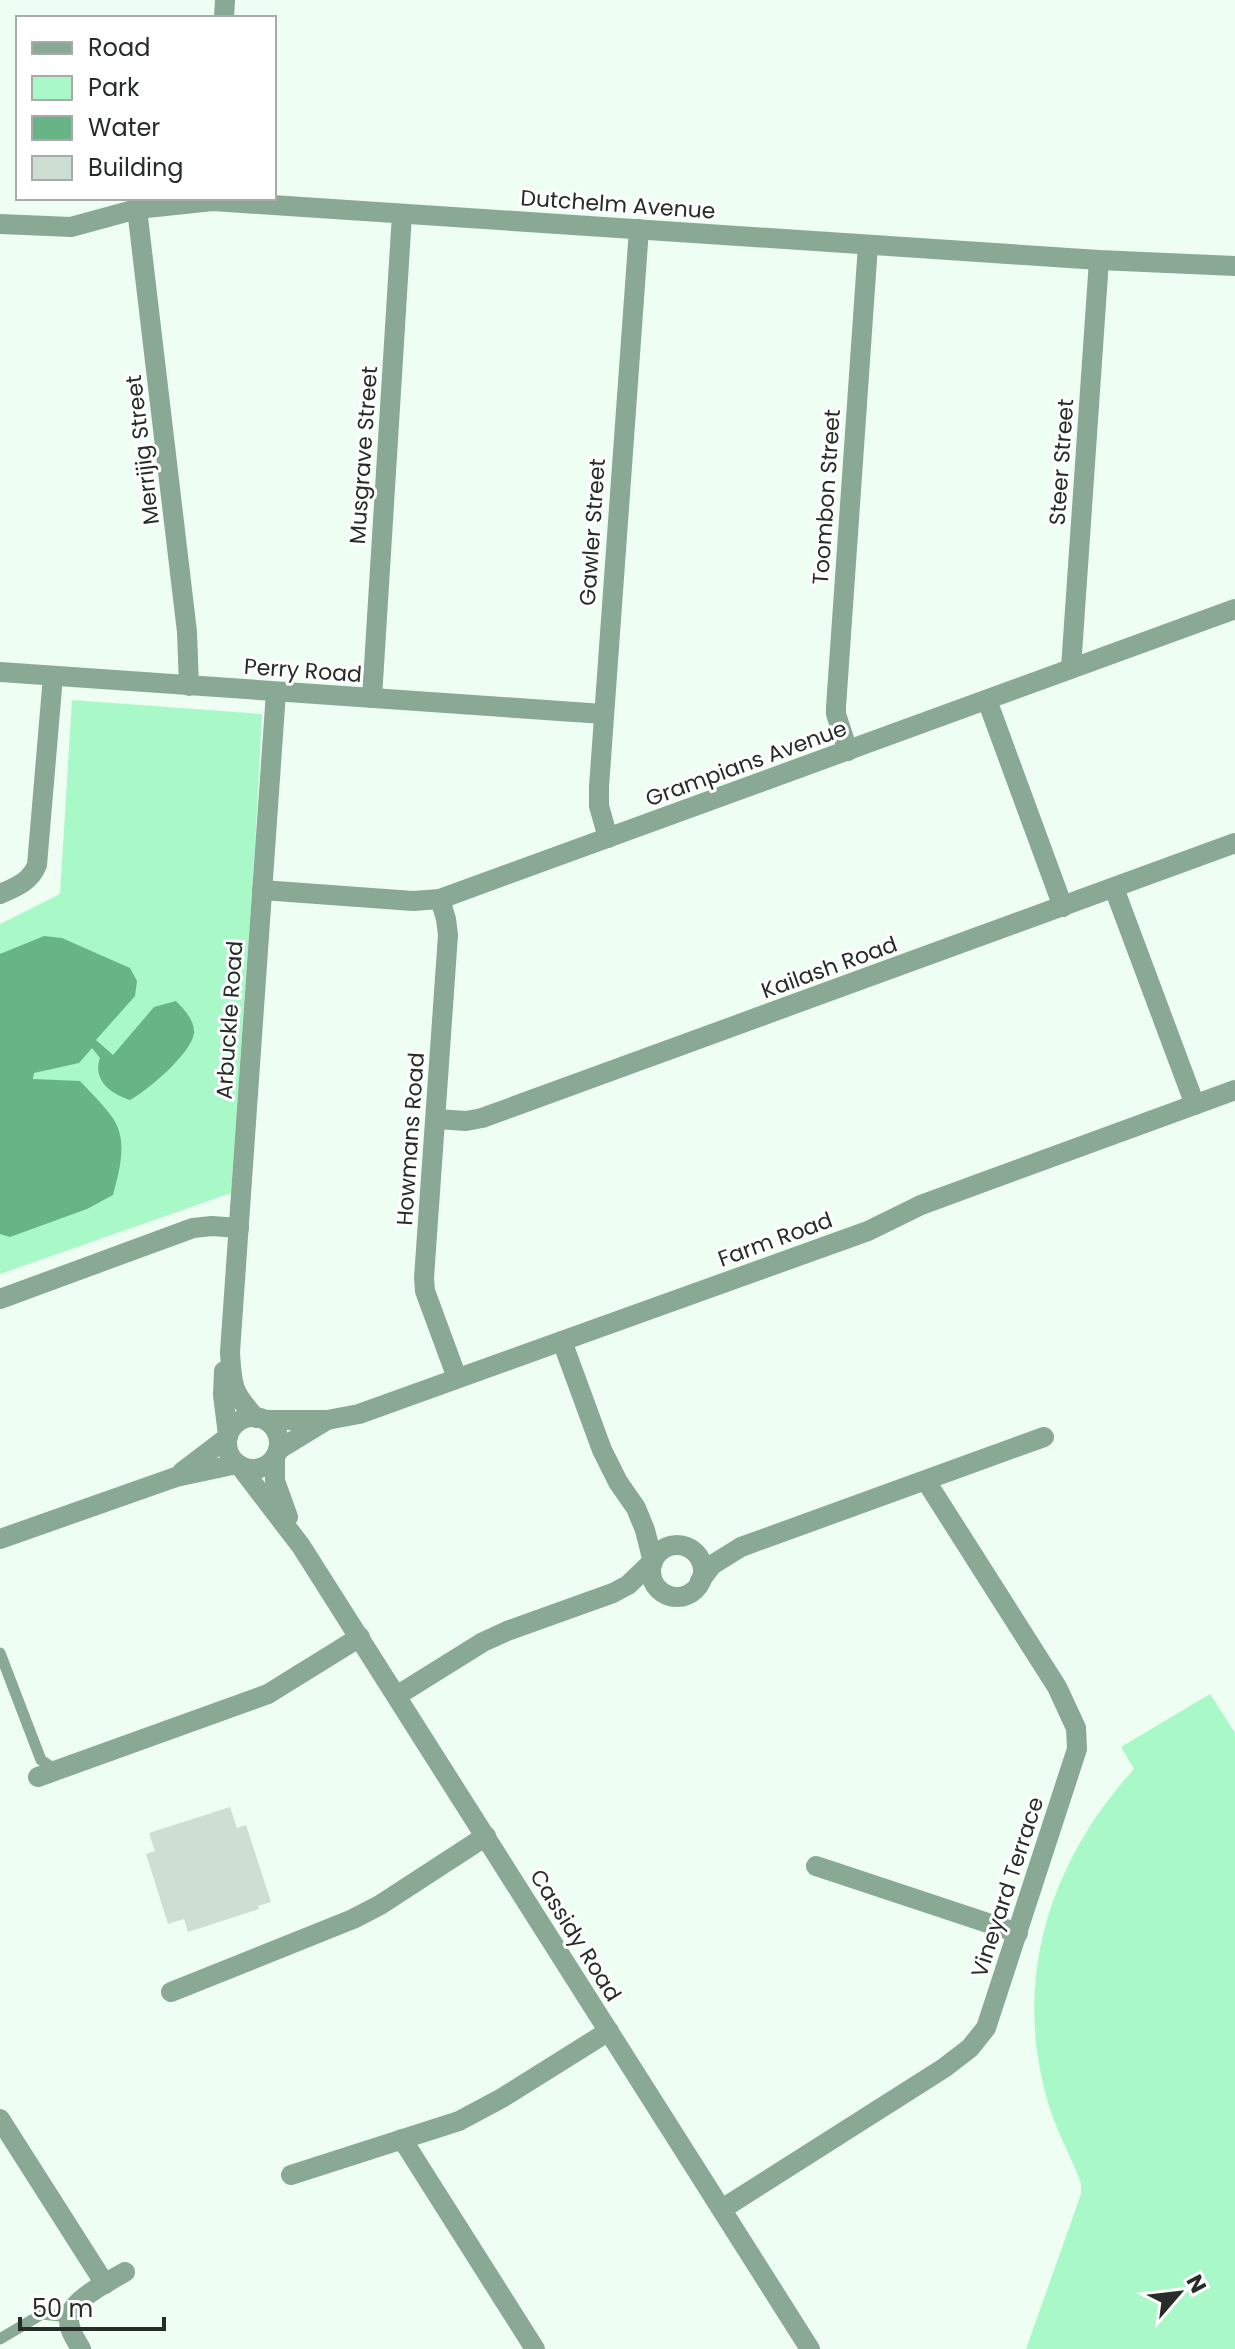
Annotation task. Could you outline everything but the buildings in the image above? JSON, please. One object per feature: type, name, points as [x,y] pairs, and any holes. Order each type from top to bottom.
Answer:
[{"type":"street","name":"Dutchelm Avenue","points":[[0,224],[71,227],[137,209],[213,200],[1099,260],[1235,266]]},
{"type":"street","name":"Merrijig Street","points":[[137,209],[187,632],[189,686]]},
{"type":"street","name":"Musgrave Street","points":[[372,698],[402,214]]},
{"type":"street","name":"Gawler Street","points":[[608,838],[598,797],[639,229]]},
{"type":"street","name":"Toombon Street","points":[[848,751],[836,707],[868,245]]},
{"type":"street","name":"Steer Street","points":[[1071,668],[1099,260]]},
{"type":"street","name":"Grampians Avenue","points":[[262,890],[413,901],[440,899],[1235,609]]},
{"type":"street","name":"Perry Road","points":[[0,672],[603,714]]},
{"type":"street","points":[[0,894],[25,883],[37,865],[53,676]]},
{"type":"street","name":"Arbuckle Road","points":[[261,1419],[239,1399],[232,1384],[230,1352],[276,692]]},
{"type":"street","points":[[987,700],[1063,907]]},
{"type":"street","name":"Kailash Road","points":[[436,1119],[466,1121],[482,1118],[1235,843]]},
{"type":"street","points":[[1114,888],[1195,1105]]},
{"type":"street","name":"Howmans Road","points":[[440,899],[448,935],[424,1278],[425,1291],[457,1378]]},
{"type":"street","name":"Farm Road","points":[[261,1419],[327,1420],[359,1414],[868,1231],[921,1205],[1235,1090]]},
{"type":"street","points":[[0,1299],[193,1228],[239,1228]]},
{"type":"street","points":[[562,1341],[602,1450],[618,1482],[655,1528],[694,1552],[701,1562],[700,1581]]},
{"type":"street","name":"Arbuckle Road","points":[[228,1436],[223,1374],[230,1352]]},
{"type":"street","points":[[0,1539],[176,1477],[238,1465],[254,1469],[269,1464],[276,1454],[277,1433],[261,1419],[239,1421],[228,1436],[176,1477]]},
{"type":"street","name":"Farm Road","points":[[276,1454],[327,1420]]},
{"type":"street","points":[[228,1436],[229,1452],[238,1465]]},
{"type":"street","points":[[613,1593],[676,1597],[687,1594],[695,1589],[712,1565],[741,1547],[1044,1437]]},
{"type":"street","name":"Cassidy Road","points":[[276,1454],[275,1484],[301,1546]]},
{"type":"street","name":"Cassidy Road","points":[[238,1465],[301,1546],[398,1695],[810,2349]]},
{"type":"street","name":"Vineyard Terrace","points":[[722,2209],[944,2068],[970,2048],[986,2028],[1077,1749],[1076,1728],[1057,1687],[926,1481]]},
{"type":"street","points":[[636,1508],[653,1562],[652,1580],[666,1594]]},
{"type":"street","points":[[398,1695],[483,1642],[628,1585],[663,1549],[674,1545],[715,1550],[741,1547]]},
{"type":"street","points":[[38,1777],[268,1694],[360,1637]]},
{"type":"street","points":[[171,1992],[353,1919],[380,1905],[486,1836]]},
{"type":"street","points":[[816,1866],[1018,1933]]},
{"type":"street","points":[[291,2175],[459,2121],[502,2098],[609,2031]]},
{"type":"street","points":[[0,2119],[105,2284]]},
{"type":"street","points":[[402,2139],[535,2349]]},
{"type":"street","points":[[81,2349],[70,2330],[68,2317],[73,2306],[125,2272]]},
{"type":"lane","points":[[0,1653],[41,1760],[50,1766],[62,1768]]},
{"type":"lane","points":[[0,2339],[42,2314],[68,2317]]},
{"type":"green space","points":[[72,700],[262,714],[231,1193],[0,1274],[0,924],[60,894]]},
{"type":"green space","points":[[1210,1694],[1235,1733],[1235,2349],[1026,2349],[1081,2194],[1081,2183],[1049,2106],[1038,2060],[1034,2014],[1037,1969],[1045,1926],[1060,1884],[1080,1843],[1104,1805],[1134,1769],[1121,1747]]},
{"type":"water","points":[[44,936],[62,938],[130,968],[137,981],[135,996],[96,1040],[113,1055],[154,1007],[176,1001],[191,1020],[194,1033],[186,1051],[177,1061],[130,1100],[105,1085],[99,1073],[100,1058],[92,1048],[79,1063],[34,1073],[33,1079],[80,1081],[98,1100],[110,1115],[121,1138],[120,1167],[113,1195],[87,1209],[10,1237],[0,1234],[0,954]]}]
